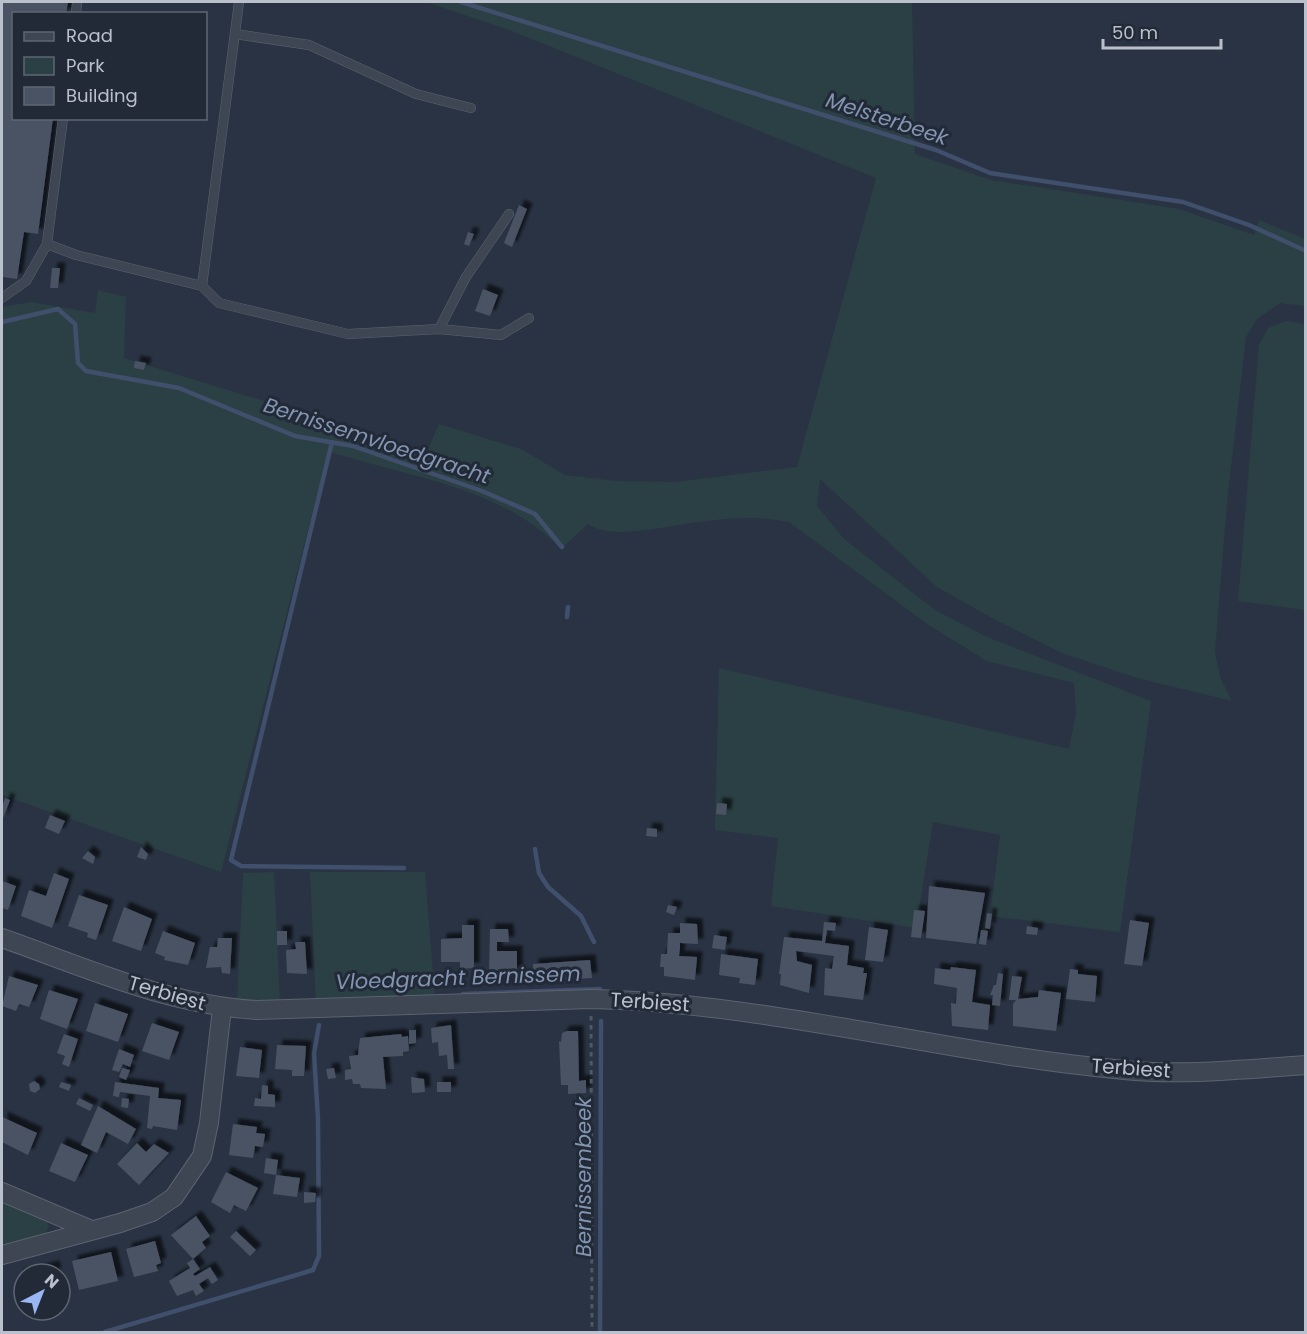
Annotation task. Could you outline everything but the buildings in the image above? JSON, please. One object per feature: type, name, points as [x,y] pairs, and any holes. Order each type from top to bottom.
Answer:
[{"type":"street","name":"Terbiest","points":[[2,938],[137,985],[222,1008],[276,1010],[591,999],[642,1000],[730,1008],[1125,1071],[1200,1072],[1305,1065]]},
{"type":"street","points":[[2,1255],[152,1212],[174,1197],[202,1156],[209,1123],[222,1008]]},
{"type":"street","points":[[2,1192],[89,1229]]},
{"type":"lane","points":[[202,286],[239,2]]},
{"type":"lane","points":[[235,34],[309,45],[416,94],[471,108]]},
{"type":"lane","points":[[2,298],[26,281],[47,244],[63,120]]},
{"type":"lane","points":[[439,329],[466,277],[509,214]]},
{"type":"lane","points":[[47,244],[76,255],[202,286],[219,303],[348,334],[439,329],[501,335],[529,318]]},
{"type":"path","points":[[591,999],[592,1332]]},
{"type":"green space","points":[[426,2],[912,2],[915,154],[991,180],[1179,209],[1254,235],[1259,220],[1305,239],[1305,306],[1280,303],[1257,319],[1246,337],[1227,502],[1215,651],[1220,677],[1232,701],[1137,678],[1062,653],[990,617],[937,587],[820,479],[817,506],[844,539],[935,610],[985,636],[1151,701],[1120,932],[990,916],[1000,835],[933,822],[916,928],[771,906],[778,838],[715,830],[719,668],[1069,749],[1076,713],[1074,683],[987,661],[930,626],[789,522],[737,518],[628,532],[613,532],[588,524],[561,549],[510,510],[481,497],[451,486],[328,451],[221,872],[2,795],[2,307],[31,302],[95,313],[98,290],[126,297],[124,358],[335,423],[426,454],[439,424],[521,449],[565,475],[618,481],[676,482],[797,467],[876,178],[512,31]]},
{"type":"green space","points":[[1286,321],[1305,324],[1305,610],[1238,601],[1259,345],[1268,328]]},
{"type":"green space","points":[[274,872],[280,1004],[237,1000],[243,873]]},
{"type":"green space","points":[[310,872],[425,872],[435,999],[316,1005]]},
{"type":"green space","points":[[2,1198],[45,1218],[49,1226],[45,1235],[2,1247]]},
{"type":"waterway","name":"Melsterbeek","points":[[461,2],[936,150],[990,173],[1183,202],[1249,225],[1306,251]]},
{"type":"waterway","name":"Bernissemvloedgracht","points":[[2,322],[58,309],[75,324],[78,363],[86,371],[179,388],[295,436],[353,446],[482,491],[535,514],[562,547]]},
{"type":"waterway","points":[[332,442],[231,860],[241,866],[404,868]]},
{"type":"waterway","name":"Bernissemvloedgracht","points":[[567,617],[568,607]]},
{"type":"waterway","name":"Bernissemvloedgracht","points":[[535,849],[539,873],[548,887],[581,916],[594,942]]},
{"type":"waterway","name":"Vloedgracht Bernissem","points":[[463,994],[600,989]]},
{"type":"waterway","name":"Bernissembeek","points":[[600,1332],[601,1021]]},
{"type":"waterway","name":"Vloedgracht Bernissem","points":[[105,1332],[313,1270],[319,1256],[318,1119],[314,1053],[319,1025]]}]
